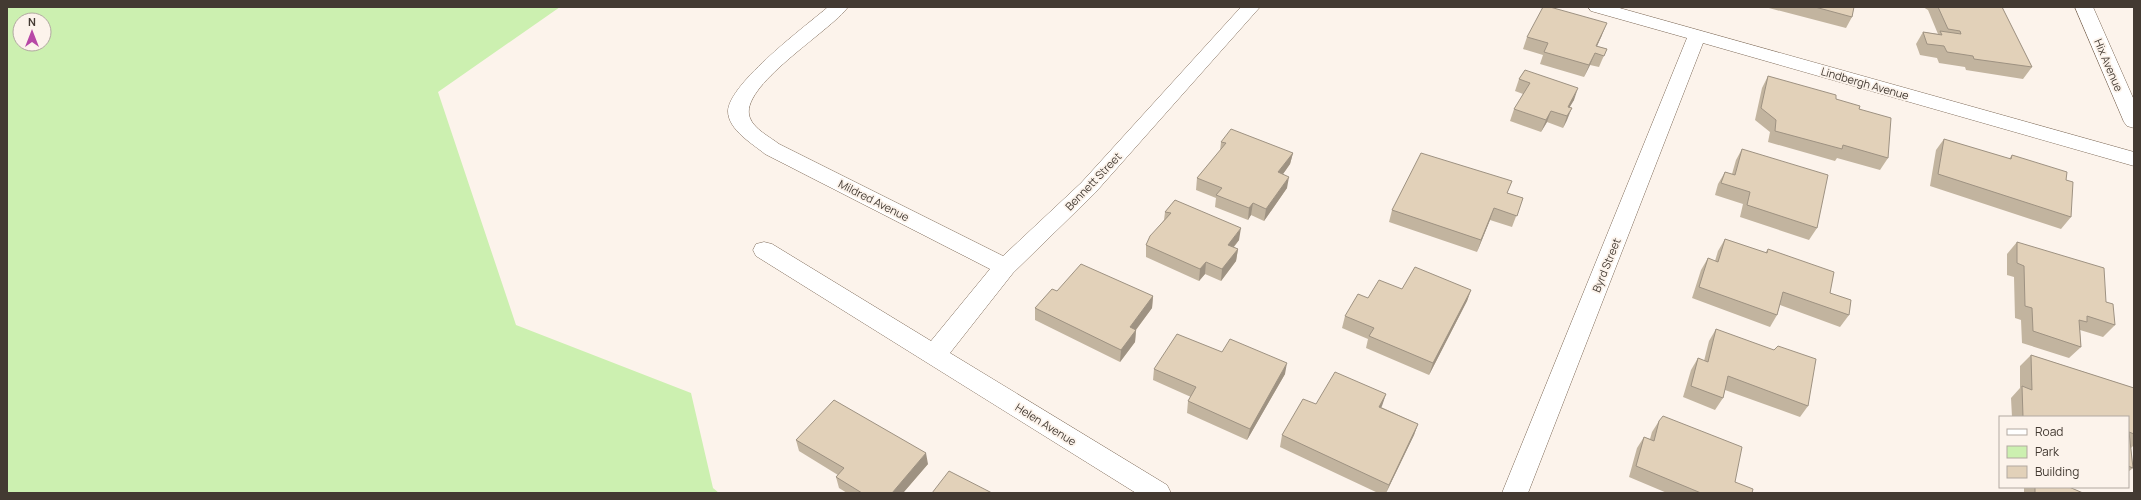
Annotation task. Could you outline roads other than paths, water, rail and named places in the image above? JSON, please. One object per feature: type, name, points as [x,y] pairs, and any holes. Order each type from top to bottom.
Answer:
[{"type":"street","name":"Mildred Avenue","points":[[839,7],[759,76],[743,96],[738,111],[745,128],[772,149],[1005,267]]},
{"type":"street","name":"Bennett Street","points":[[934,355],[1005,267],[1088,188],[1251,7]]},
{"type":"street","name":"Lindbergh Avenue","points":[[1597,7],[2134,158]]},
{"type":"street","name":"Hix Avenue","points":[[2084,7],[2134,122]]},
{"type":"street","name":"Byrd Street","points":[[1515,493],[1697,36]]},
{"type":"street","name":"Helen Avenue","points":[[764,250],[1158,493]]}]
